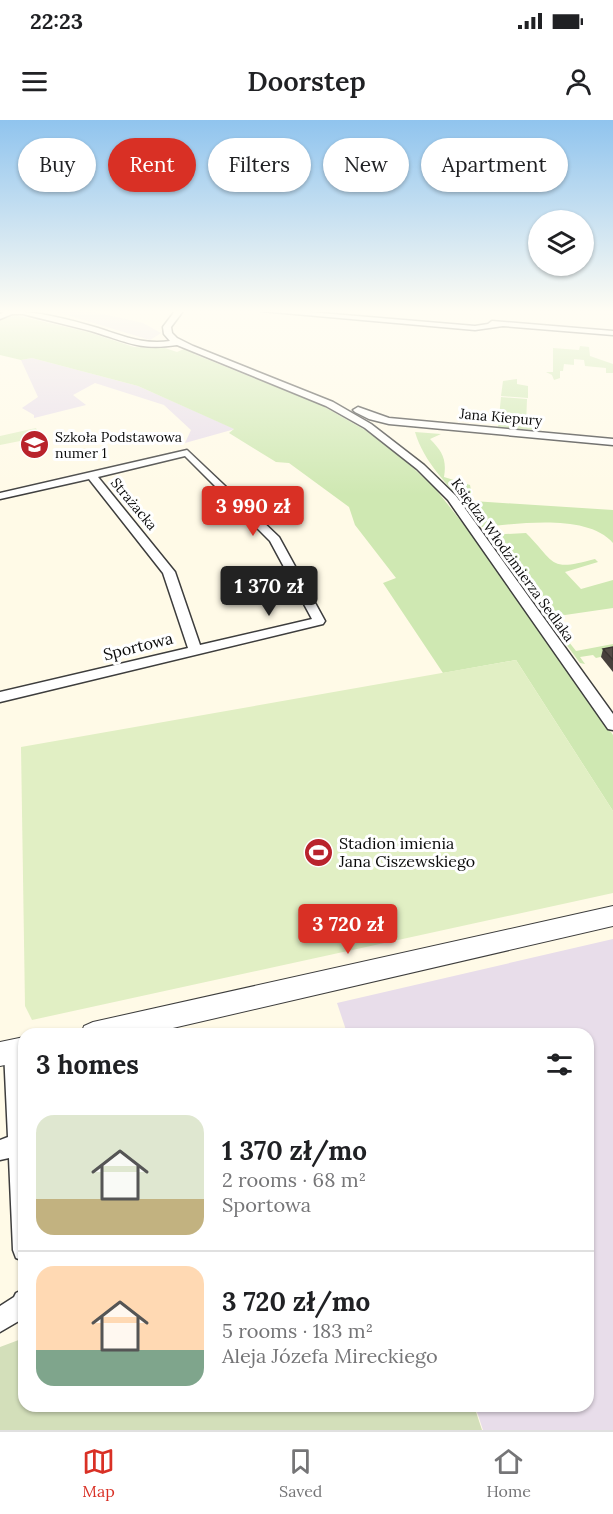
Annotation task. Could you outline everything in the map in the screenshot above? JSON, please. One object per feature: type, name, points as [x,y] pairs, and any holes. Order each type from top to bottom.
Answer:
[{"type":"street","name":"Księdza Włodzimierza Sedlaka","points":[[254,372],[310,394],[339,409],[396,444],[425,470],[473,527],[613,725]]},
{"type":"street","name":"Jana Kiepury","points":[[289,376],[335,396],[372,417],[613,442]]},
{"type":"street","name":"Sportowa","points":[[0,697],[319,621],[275,539],[187,453],[92,476]]},
{"type":"street","points":[[0,496],[92,476]]},
{"type":"street","name":"Strażacka","points":[[92,476],[169,572],[195,649]]},
{"type":"street","points":[[119,1028],[613,916]]},
{"type":"street","points":[[13,1051],[9,1147],[18,1209]]},
{"type":"street","points":[[0,1320],[18,1308]]},
{"type":"shaded area","points":[[27,372],[86,372],[138,386],[235,429],[185,443],[191,430],[164,405],[95,383],[73,395],[86,405],[34,418],[34,415],[22,408],[38,397]]},
{"type":"shaded area","points":[[613,939],[613,1430],[483,1430],[477,1412],[594,1412],[594,1028],[345,1028],[337,1003]]},
{"type":"green space","points":[[86,372],[239,372],[321,405],[365,430],[400,456],[434,487],[479,544],[613,735],[613,811],[516,660],[443,673],[383,583],[396,578],[355,525],[349,507],[289,463],[276,462],[229,433],[234,429],[138,386]]},
{"type":"green space","points":[[546,372],[560,372],[560,378],[554,380],[552,375]]},
{"type":"green space","points":[[517,379],[517,384],[528,386],[528,398],[501,396],[503,381]]},
{"type":"green space","points":[[501,397],[527,399],[526,425],[535,426],[535,430],[498,428]]},
{"type":"green space","points":[[36,428],[40,437],[0,445],[0,436]]},
{"type":"green space","points":[[415,432],[441,434],[430,439],[443,456],[444,477],[470,485],[473,501],[613,510],[613,543],[587,527],[570,524],[532,523],[482,527],[435,470],[420,446]]},
{"type":"green space","points":[[526,533],[554,562],[569,565],[595,559],[598,562],[565,572],[581,589],[613,580],[613,608],[565,615],[542,611],[488,535]]},
{"type":"green space","points":[[561,632],[576,651],[613,644],[613,654],[596,658],[593,655],[580,657],[585,664],[580,663],[563,640]]},
{"type":"green space","name":"Stadion imienia Jana Ciszewskiego","points":[[516,660],[613,811],[613,893],[32,1020],[25,1006],[21,747]]},
{"type":"green space","points":[[18,1340],[18,1412],[476,1412],[482,1430],[0,1430],[0,1347]]},
{"type":"building","points":[[613,647],[613,660],[603,649]]},
{"type":"place","name":"Szkoła Podstawowa numer 1","points":[[34,445]]},
{"type":"place","name":"Stadion imienia Jana Ciszewskiego","points":[[318,852]]}]
